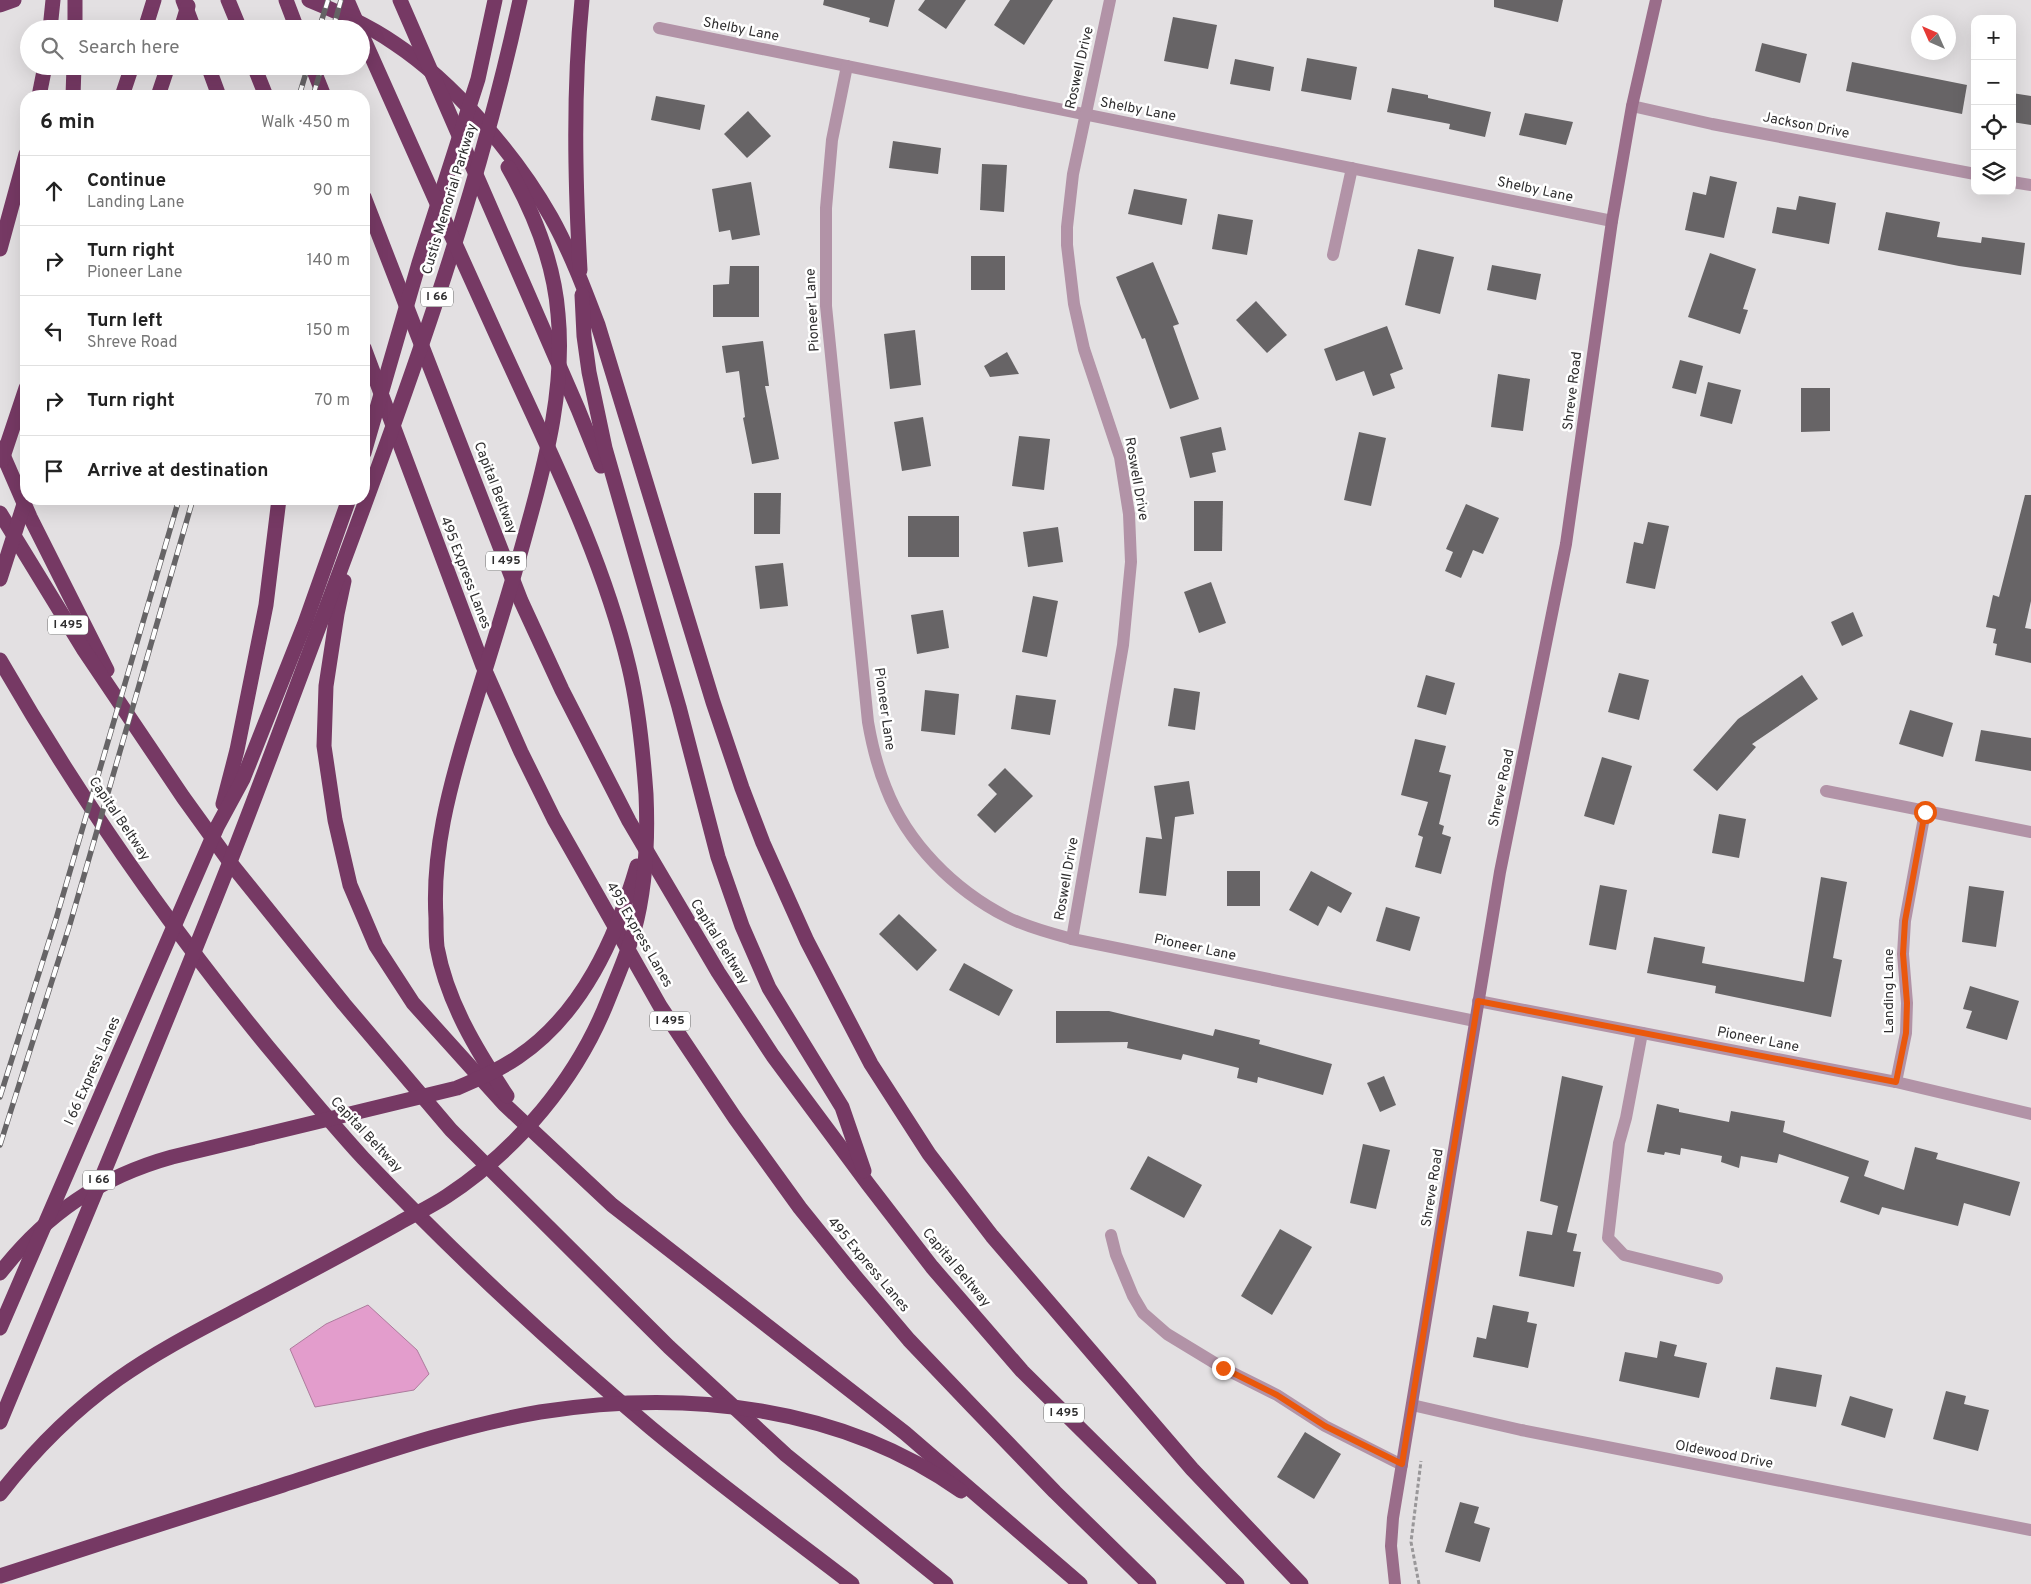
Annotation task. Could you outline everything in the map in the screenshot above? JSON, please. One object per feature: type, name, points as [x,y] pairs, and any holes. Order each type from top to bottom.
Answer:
[{"type":"highway","points":[[0,5],[14,0]]},
{"type":"highway","points":[[51,20],[53,0]]},
{"type":"highway","points":[[75,0],[75,20]]},
{"type":"highway","points":[[148,20],[154,0]]},
{"type":"highway","points":[[183,0],[191,20]]},
{"type":"highway","points":[[184,20],[191,0]]},
{"type":"highway","points":[[228,0],[236,20]]},
{"type":"highway","points":[[286,0],[294,20]]},
{"type":"highway","points":[[309,0],[354,20]]},
{"type":"highway","points":[[346,0],[355,20]]},
{"type":"highway","points":[[400,0],[578,409],[628,535]]},
{"type":"highway","points":[[370,431],[419,263],[478,79],[495,0]]},
{"type":"highway","name":"Custis Memorial Parkway","points":[[371,488],[438,295],[496,104],[520,0]]},
{"type":"highway","points":[[582,0],[575,98],[575,183],[584,336],[589,372],[605,448],[628,535],[679,707],[718,856],[742,926],[769,988],[842,1107],[868,1184]]},
{"type":"highway","points":[[370,29],[393,42],[445,82],[486,127],[522,173],[551,216],[575,266],[598,325],[713,702],[742,788],[786,896],[845,1016],[899,1111],[961,1198],[1040,1294],[1192,1470],[1301,1584]]},
{"type":"highway","points":[[0,1494],[19,1469],[50,1436],[86,1403],[121,1377],[199,1330],[362,1244],[446,1196],[478,1173],[515,1140],[546,1106],[574,1066],[600,1020],[634,929],[641,894],[646,852],[646,811],[641,733],[629,668],[609,596],[587,537],[370,53]]},
{"type":"highway","points":[[40,90],[43,75]]},
{"type":"highway","points":[[73,90],[74,75]]},
{"type":"highway","points":[[124,90],[129,75]]},
{"type":"highway","points":[[160,90],[165,75]]},
{"type":"highway","points":[[211,75],[217,90]]},
{"type":"highway","points":[[258,75],[264,90]]},
{"type":"highway","points":[[316,75],[322,90]]},
{"type":"highway","points":[[486,127],[514,178],[537,227],[550,268],[558,312],[560,348],[555,405],[543,472],[446,803],[438,852],[435,898],[437,947],[451,998],[480,1055],[510,1100],[547,1146]]},
{"type":"highway","points":[[0,249],[20,176]]},
{"type":"highway","name":"Capital Beltway","points":[[370,211],[522,601],[562,690],[629,821],[680,910],[728,988],[773,1056],[932,1267],[1022,1371],[1237,1584]]},
{"type":"highway","name":"495 Express Lanes","points":[[370,364],[483,666],[521,752],[554,819],[660,1006],[735,1118],[800,1208],[854,1275],[909,1340],[972,1406],[1062,1499],[1149,1584]]},
{"type":"highway","points":[[0,466],[20,406]]},
{"type":"highway","points":[[0,448],[20,494]]},
{"type":"highway","points":[[0,579],[23,505]]},
{"type":"highway","points":[[25,505],[140,734]]},
{"type":"highway","points":[[237,775],[266,605],[278,505]]},
{"type":"highway","points":[[237,775],[305,623],[347,505]]},
{"type":"highway","name":"I 66","points":[[0,1422],[177,992],[254,798],[365,505]]},
{"type":"highway","points":[[366,505],[352,551],[337,614],[326,686],[324,746],[335,820],[350,885],[376,946],[413,1003],[492,1090],[547,1146],[612,1205],[905,1433],[1080,1584]]},
{"type":"highway","name":"I 495","points":[[0,513],[84,650],[140,734],[232,865],[344,1004],[451,1130],[669,1348],[778,1448],[946,1584]]},
{"type":"highway","name":"Capital Beltway","points":[[0,660],[108,836],[147,890],[232,1004],[363,1158],[508,1300],[584,1370],[724,1487],[852,1584]]},
{"type":"highway","name":"I 66 Express Lanes","points":[[0,1328],[217,827],[237,775]]},
{"type":"highway","points":[[0,1273],[27,1242],[64,1210],[94,1188],[127,1171],[172,1157],[457,1088],[488,1075],[518,1057],[540,1041],[559,1022],[589,980],[607,949],[638,865],[646,811]]},
{"type":"highway","points":[[0,1576],[394,1449],[538,1413],[594,1405],[656,1402],[718,1404],[777,1413],[836,1429],[884,1447],[923,1466],[954,1486],[1036,1546]]},
{"type":"main road","name":"Shreve Road","points":[[1395,1584],[1391,1546],[1393,1518],[1478,1001],[1500,872],[1566,544],[1612,221],[1632,106],[1656,0]]},
{"type":"street","name":"Roswell Drive","points":[[1072,939],[1123,645],[1131,562],[1129,514],[1120,457],[1084,348],[1074,304],[1067,245],[1073,174],[1084,115],[1110,0]]},
{"type":"street","name":"Shelby Lane","points":[[658,28],[1612,221]]},
{"type":"street","name":"Pioneer Lane","points":[[847,66],[832,150],[826,208],[826,306],[868,722],[875,756],[886,790],[903,821],[924,851],[948,877],[976,899],[1007,917],[1040,930],[1072,939],[1475,1021]]},
{"type":"street","name":"Jackson Drive","points":[[1632,106],[1712,124],[1971,173]]},
{"type":"street","points":[[1333,255],[1352,168]]},
{"type":"street","points":[[2016,183],[2031,185]]},
{"type":"street","points":[[1826,791],[2031,832]]},
{"type":"street","name":"Landing Lane","points":[[1896,1082],[1906,1033],[1907,1003],[1903,954],[1905,921],[1925,812]]},
{"type":"street","name":"Pioneer Lane","points":[[1478,1001],[1896,1082],[2031,1114]]},
{"type":"street","points":[[1642,1032],[1626,1118],[1618,1144],[1608,1238],[1624,1255],[1717,1278]]},
{"type":"street","points":[[1111,1235],[1116,1255],[1133,1296],[1144,1313],[1167,1334],[1223,1368],[1277,1395],[1325,1426],[1402,1464]]},
{"type":"street","name":"Oldewood Drive","points":[[1412,1405],[1520,1430],[2031,1530]]},
{"type":"shaded area","points":[[368,1305],[417,1350],[429,1374],[414,1390],[315,1407],[290,1349],[326,1324]]},
{"type":"building","points":[[824,0],[895,0],[888,27],[869,22],[870,18],[823,5]]},
{"type":"building","points":[[925,0],[966,0],[946,29],[918,10]]},
{"type":"building","points":[[1010,0],[1053,0],[1024,45],[994,25]]},
{"type":"building","points":[[1494,0],[1563,0],[1558,22],[1494,7]]},
{"type":"building","points":[[1173,17],[1217,25],[1208,69],[1164,61]]},
{"type":"building","points":[[1762,43],[1807,54],[1800,83],[1755,71]]},
{"type":"building","points":[[1307,58],[1357,67],[1351,100],[1301,91]]},
{"type":"building","points":[[1235,59],[1274,67],[1270,91],[1230,84]]},
{"type":"building","points":[[1852,62],[1967,85],[1962,114],[1846,91]]},
{"type":"building","points":[[1392,88],[1428,95],[1428,98],[1491,112],[1485,137],[1449,129],[1450,124],[1387,112]]},
{"type":"building","points":[[2016,94],[2031,96],[2031,125],[2016,123]]},
{"type":"building","points":[[656,96],[705,105],[700,130],[651,120]]},
{"type":"building","points":[[748,111],[771,136],[747,158],[724,134]]},
{"type":"building","points":[[1525,113],[1573,122],[1566,145],[1519,135]]},
{"type":"building","points":[[893,141],[941,148],[938,174],[889,168]]},
{"type":"building","points":[[982,164],[1007,165],[1004,212],[980,210]]},
{"type":"building","points":[[1710,176],[1737,182],[1724,238],[1685,230],[1693,192],[1706,195]]},
{"type":"building","points":[[751,182],[760,235],[732,240],[730,230],[719,232],[712,189]]},
{"type":"building","points":[[1134,189],[1187,199],[1182,225],[1128,214]]},
{"type":"building","points":[[1799,196],[1836,203],[1829,244],[1772,233],[1777,207],[1796,210]]},
{"type":"building","points":[[1886,212],[1940,222],[1937,237],[1981,243],[1982,237],[2025,243],[2021,275],[1959,266],[1878,250]]},
{"type":"building","points":[[1218,214],[1253,220],[1247,255],[1212,249]]},
{"type":"building","points":[[1418,249],[1454,257],[1440,314],[1405,305]]},
{"type":"building","points":[[1710,253],[1756,269],[1743,309],[1748,310],[1740,334],[1688,317]]},
{"type":"building","points":[[971,256],[1005,256],[1005,290],[971,290]]},
{"type":"building","points":[[1153,262],[1179,324],[1173,326],[1199,399],[1170,409],[1145,338],[1142,339],[1116,277]]},
{"type":"building","points":[[1492,265],[1541,274],[1536,300],[1487,290]]},
{"type":"building","points":[[730,266],[759,266],[759,317],[713,317],[713,285],[729,284]]},
{"type":"building","points":[[1256,301],[1287,335],[1267,353],[1236,320]]},
{"type":"building","points":[[1387,326],[1403,369],[1390,374],[1395,388],[1373,396],[1364,371],[1336,381],[1324,349]]},
{"type":"building","points":[[915,330],[921,385],[890,389],[884,334]]},
{"type":"building","points":[[763,341],[769,386],[765,386],[779,459],[752,464],[743,418],[745,417],[739,371],[726,373],[722,346]]},
{"type":"building","points":[[1007,352],[1019,374],[990,377],[984,366]]},
{"type":"building","points":[[1680,360],[1703,366],[1696,394],[1672,388]]},
{"type":"building","points":[[1498,374],[1530,379],[1523,431],[1491,427]]},
{"type":"building","points":[[1708,382],[1741,390],[1732,424],[1700,416]]},
{"type":"building","points":[[1801,388],[1830,388],[1830,431],[1801,432]]},
{"type":"building","points":[[923,417],[931,466],[902,471],[894,422]]},
{"type":"building","points":[[1221,427],[1226,450],[1212,453],[1216,472],[1190,478],[1180,437]]},
{"type":"building","points":[[1359,432],[1386,438],[1371,506],[1344,500]]},
{"type":"building","points":[[1019,436],[1050,439],[1044,490],[1012,486]]},
{"type":"building","points":[[754,493],[781,493],[780,534],[754,534]]},
{"type":"building","points":[[2025,495],[2031,495],[2031,601],[2025,628],[2031,629],[2031,663],[1995,655],[1997,644],[1993,643],[1996,629],[1986,627],[1993,595],[1999,597]]},
{"type":"building","points":[[1194,501],[1223,501],[1222,551],[1194,551]]},
{"type":"building","points":[[1466,504],[1499,518],[1483,554],[1473,550],[1461,578],[1445,571],[1453,552],[1446,549]]},
{"type":"building","points":[[908,516],[959,516],[959,557],[908,557]]},
{"type":"building","points":[[1648,522],[1669,526],[1655,589],[1626,583],[1634,542],[1643,544]]},
{"type":"building","points":[[1058,527],[1063,562],[1028,567],[1023,532]]},
{"type":"building","points":[[783,563],[788,606],[760,609],[755,566]]},
{"type":"building","points":[[1211,582],[1226,623],[1199,633],[1184,592]]},
{"type":"building","points":[[1033,596],[1058,601],[1047,657],[1022,652]]},
{"type":"building","points":[[943,610],[949,648],[917,654],[911,615]]},
{"type":"building","points":[[1853,612],[1863,636],[1842,646],[1831,622]]},
{"type":"building","points":[[1619,673],[1649,680],[1639,720],[1608,712]]},
{"type":"building","points":[[1426,675],[1455,683],[1446,715],[1417,707]]},
{"type":"building","points":[[1802,675],[1818,699],[1752,744],[1756,747],[1717,791],[1693,770],[1738,719]]},
{"type":"building","points":[[1174,688],[1200,692],[1195,730],[1168,726]]},
{"type":"building","points":[[925,690],[959,694],[955,735],[921,731]]},
{"type":"building","points":[[1016,695],[1056,700],[1050,735],[1011,729]]},
{"type":"building","points":[[1910,710],[1953,723],[1943,757],[1899,744]]},
{"type":"building","points":[[1981,730],[2031,738],[2031,771],[1975,761]]},
{"type":"building","points":[[1415,739],[1446,746],[1439,772],[1451,775],[1439,824],[1444,826],[1442,834],[1451,837],[1441,874],[1415,867],[1423,837],[1418,835],[1428,802],[1401,795]]},
{"type":"building","points":[[1602,757],[1632,766],[1614,825],[1584,816]]},
{"type":"building","points":[[1005,768],[1033,796],[995,833],[977,815],[997,794],[988,785]]},
{"type":"building","points":[[1189,781],[1194,814],[1175,817],[1166,896],[1139,893],[1146,837],[1162,839],[1154,786]]},
{"type":"building","points":[[1719,814],[1746,819],[1739,858],[1712,853]]},
{"type":"building","points":[[1227,871],[1260,871],[1260,906],[1227,906]]},
{"type":"building","points":[[1311,871],[1352,893],[1341,913],[1328,906],[1318,926],[1289,910]]},
{"type":"building","points":[[1821,877],[1847,882],[1833,958],[1842,960],[1831,1017],[1715,993],[1716,986],[1647,973],[1654,937],[1705,947],[1702,963],[1804,982]]},
{"type":"building","points":[[1600,885],[1627,890],[1616,950],[1589,945]]},
{"type":"building","points":[[1969,886],[2004,891],[1996,947],[1962,942]]},
{"type":"building","points":[[1386,907],[1420,917],[1410,951],[1376,941]]},
{"type":"building","points":[[899,914],[937,950],[917,971],[879,934]]},
{"type":"building","points":[[964,963],[1013,990],[999,1016],[949,990]]},
{"type":"building","points":[[1970,986],[2019,1001],[2007,1040],[1966,1028],[1972,1011],[1963,1009]]},
{"type":"building","points":[[1056,1011],[1109,1011],[1213,1036],[1215,1029],[1260,1040],[1259,1044],[1332,1064],[1323,1095],[1258,1077],[1257,1083],[1237,1078],[1239,1068],[1183,1054],[1181,1060],[1127,1048],[1128,1042],[1056,1043]]},
{"type":"building","points":[[1384,1076],[1396,1105],[1380,1112],[1367,1083]]},
{"type":"building","points":[[1562,1076],[1603,1086],[1567,1232],[1577,1234],[1573,1251],[1581,1252],[1574,1287],[1519,1276],[1527,1231],[1552,1235],[1558,1206],[1540,1201]]},
{"type":"building","points":[[1657,1104],[1679,1109],[1679,1112],[1729,1122],[1731,1111],[1785,1121],[1783,1132],[1869,1161],[1864,1176],[1904,1190],[1915,1147],[1938,1153],[1936,1159],[2020,1182],[2010,1216],[1964,1203],[1958,1226],[1882,1207],[1879,1215],[1840,1202],[1849,1177],[1779,1154],[1777,1163],[1741,1156],[1739,1168],[1721,1162],[1722,1156],[1681,1148],[1680,1155],[1665,1152],[1664,1155],[1647,1152]]},
{"type":"building","points":[[1363,1144],[1390,1150],[1376,1209],[1350,1203]]},
{"type":"building","points":[[1148,1156],[1202,1185],[1184,1218],[1130,1189]]},
{"type":"building","points":[[1280,1229],[1312,1247],[1272,1315],[1241,1296]]},
{"type":"building","points":[[1493,1305],[1529,1312],[1527,1322],[1537,1324],[1528,1368],[1473,1357],[1477,1337],[1486,1339]]},
{"type":"building","points":[[1660,1341],[1677,1345],[1674,1356],[1707,1363],[1699,1398],[1619,1381],[1625,1352],[1657,1358]]},
{"type":"building","points":[[1776,1367],[1822,1375],[1816,1407],[1770,1399]]},
{"type":"building","points":[[1946,1391],[1966,1396],[1964,1404],[1989,1410],[1978,1451],[1933,1439]]},
{"type":"building","points":[[1850,1396],[1893,1409],[1885,1438],[1841,1425]]},
{"type":"building","points":[[1305,1432],[1341,1454],[1314,1499],[1277,1477]]},
{"type":"building","points":[[1460,1502],[1479,1507],[1474,1523],[1490,1528],[1480,1562],[1445,1552]]},
{"type":"railway","points":[[322,20],[328,0]]},
{"type":"railway","points":[[335,20],[341,0]]},
{"type":"railway","points":[[301,90],[305,75]]},
{"type":"railway","points":[[315,90],[319,75]]},
{"type":"railway","points":[[0,1097],[56,919],[177,505]]},
{"type":"railway","points":[[0,1145],[70,924],[191,505]]},
{"type":"route","points":[[1223,1368],[1277,1395],[1325,1426],[1402,1464],[1478,1001],[1896,1082],[1906,1033],[1907,1003],[1903,954],[1905,921],[1925,812]]}]
